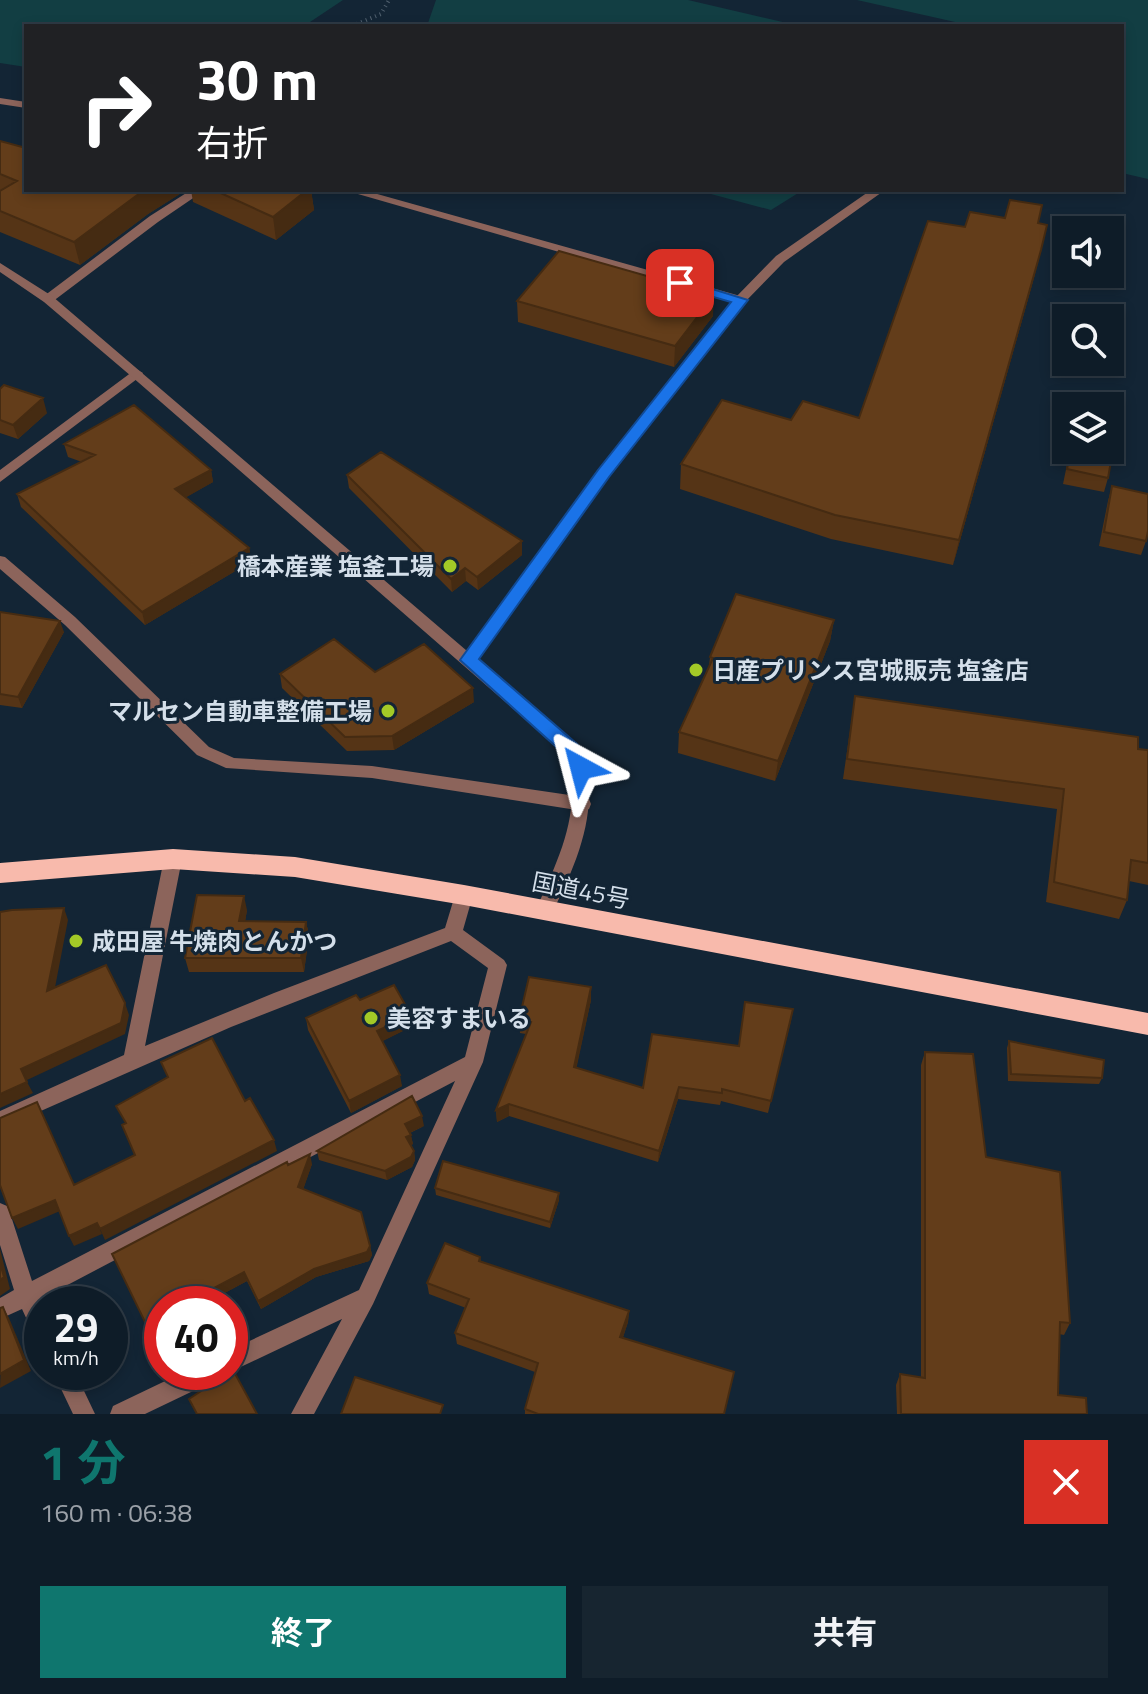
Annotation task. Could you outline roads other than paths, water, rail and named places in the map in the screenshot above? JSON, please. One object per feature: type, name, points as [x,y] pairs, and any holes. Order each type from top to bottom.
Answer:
[{"type":"highway","name":"国道45号","points":[[0,873],[173,859],[295,867],[464,895],[1148,1024]]},
{"type":"street","points":[[0,101],[24,105]]},
{"type":"street","points":[[48,299],[154,219],[196,192]]},
{"type":"street","points":[[357,192],[740,300]]},
{"type":"street","points":[[469,660],[603,474],[740,300],[780,259],[876,192]]},
{"type":"street","points":[[0,267],[48,299],[136,373],[571,749],[581,768],[583,804],[544,912]]},
{"type":"street","points":[[0,477],[136,373]]},
{"type":"street","points":[[0,561],[70,621],[203,751],[232,764],[372,772],[583,804]]},
{"type":"street","points":[[133,1058],[173,859]]},
{"type":"street","points":[[453,933],[464,895]]},
{"type":"street","points":[[0,1120],[133,1058],[285,996],[453,933]]},
{"type":"street","points":[[302,1414],[366,1297],[473,1062],[498,965],[453,933]]},
{"type":"street","points":[[43,1286],[473,1062]]},
{"type":"street","points":[[0,1213],[24,1289]]},
{"type":"street","points":[[0,1309],[24,1296]]},
{"type":"street","points":[[248,1353],[366,1297]]},
{"type":"street","points":[[73,1390],[84,1414]]},
{"type":"street","points":[[121,1414],[171,1390]]},
{"type":"place","name":"橋本産業 塩釜工場","points":[[450,566]]},
{"type":"place","name":"日産プリンス宮城販売 塩釜店","points":[[696,670]]},
{"type":"place","name":"マルセン自動車整備工場","points":[[388,711]]},
{"type":"place","name":"成田屋 牛焼肉とんかつ","points":[[76,941]]},
{"type":"place","name":"美容すまいる","points":[[371,1018]]}]
